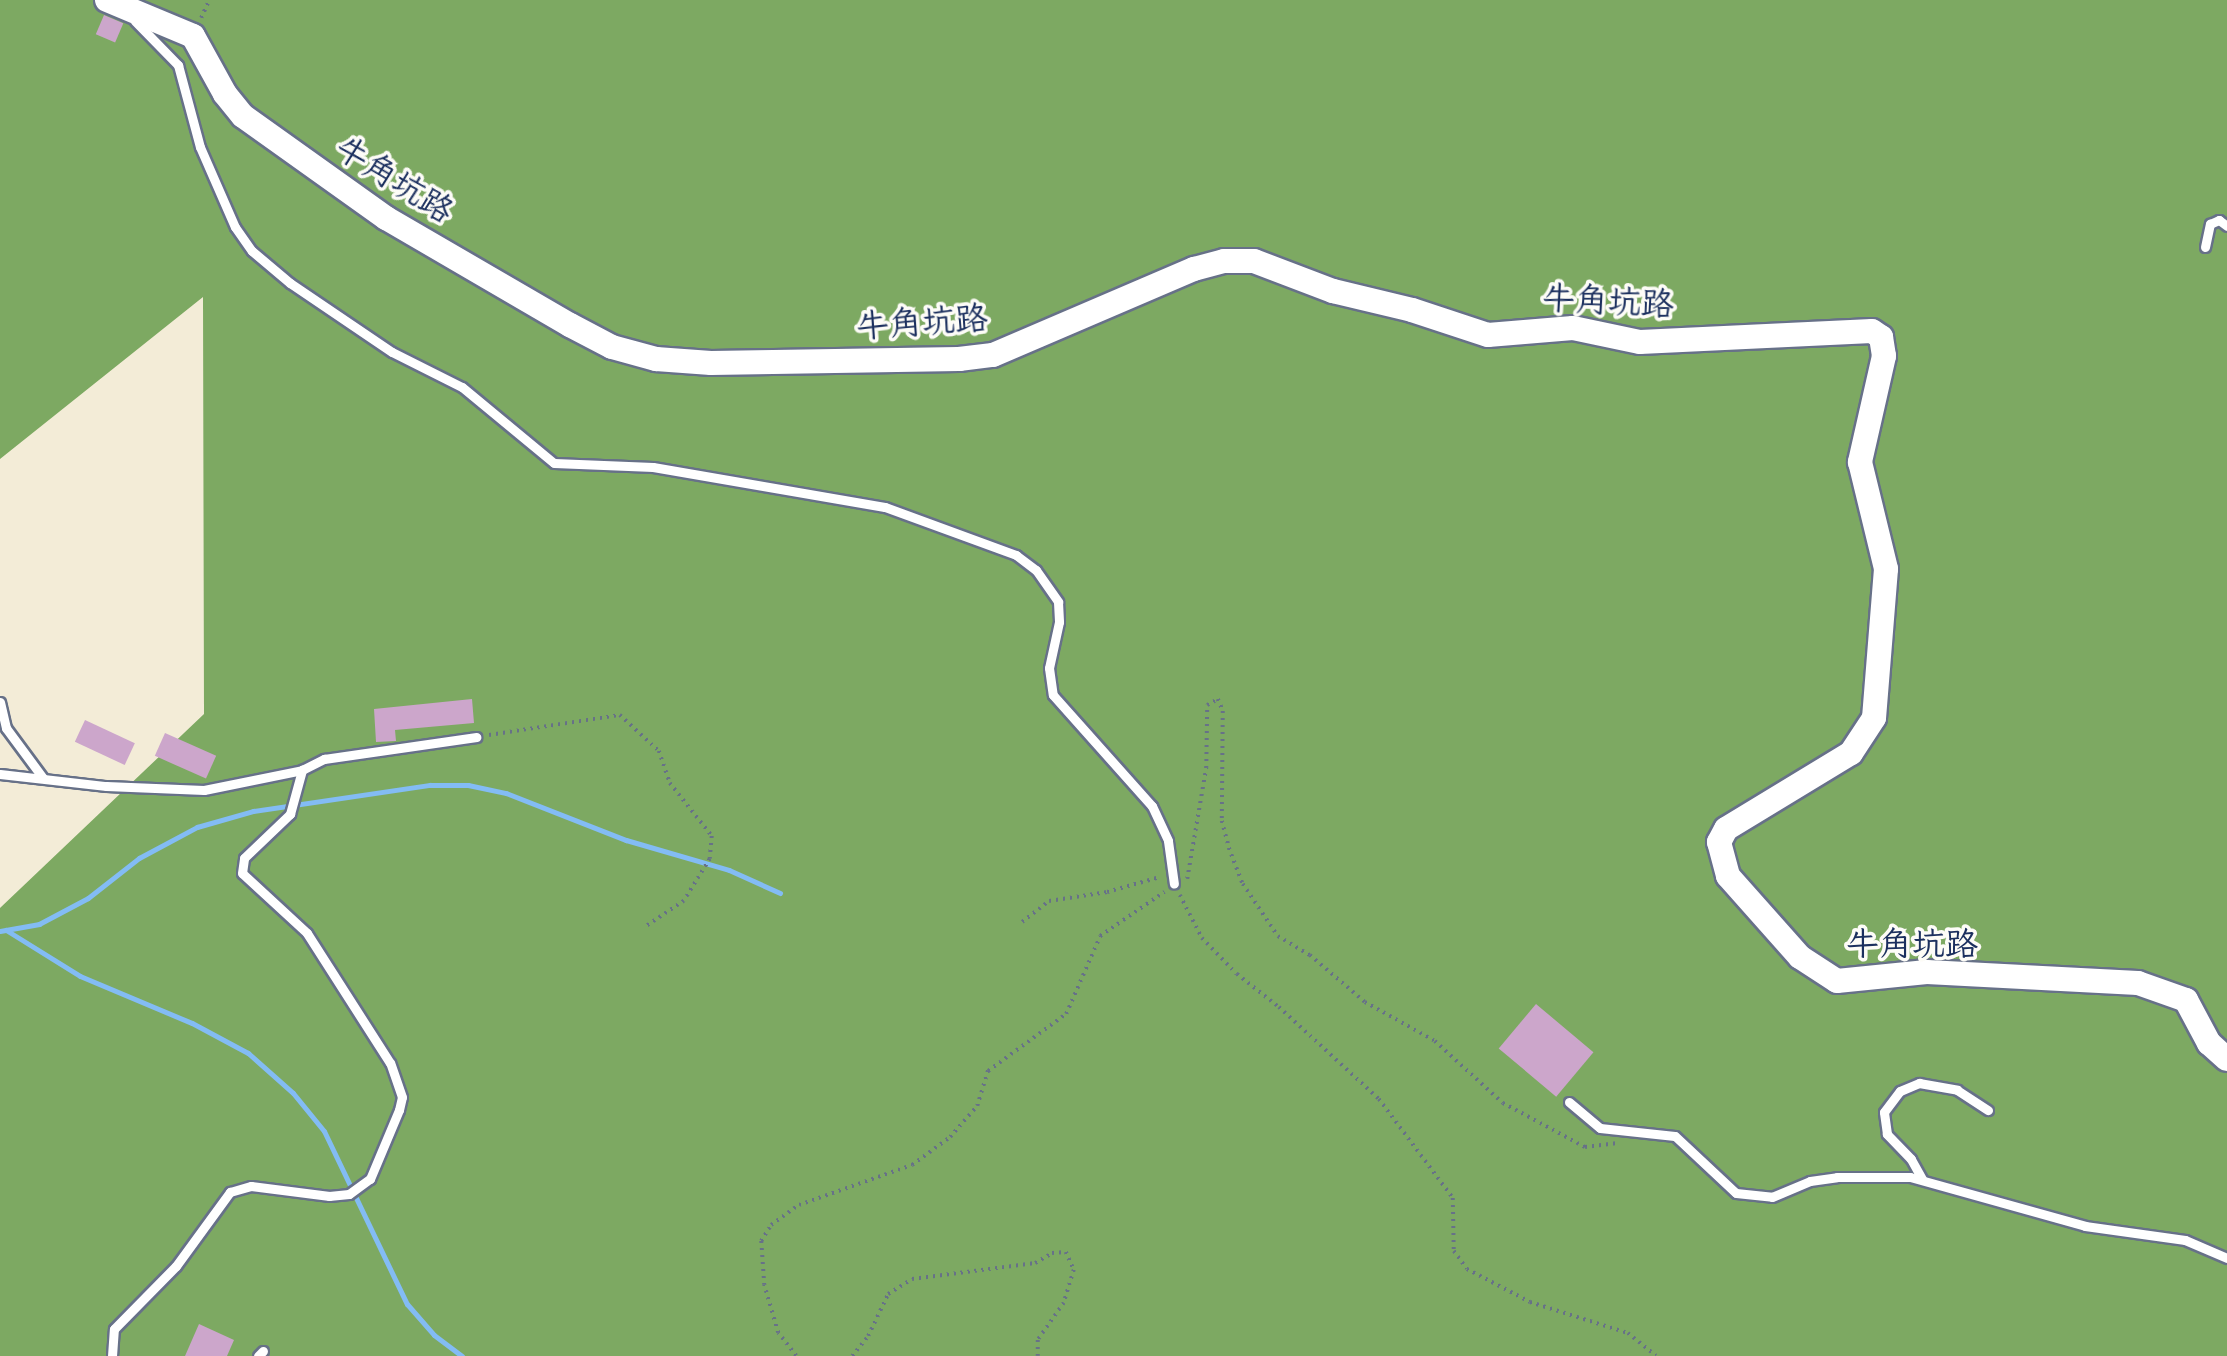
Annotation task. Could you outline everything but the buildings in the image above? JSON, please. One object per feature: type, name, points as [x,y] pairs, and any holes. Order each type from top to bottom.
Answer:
[{"type":"street","name":"牛角坑路","points":[[111,2],[193,36],[225,94],[243,116],[386,218],[612,347],[656,359],[766,362],[959,359],[993,355],[1194,269],[1224,261],[1254,261],[1333,291],[1412,310],[1488,335],[1573,328],[1640,342],[1872,331],[1881,337],[1884,356],[1860,462],[1886,569],[1874,718],[1851,753],[1733,821],[1719,842],[1728,876],[1800,957],[1837,981],[1927,972],[2014,980],[2138,983],[2186,1000],[2209,1043],[2227,1059]]},
{"type":"lane","points":[[111,2],[178,65],[200,147],[235,227],[252,251],[290,283],[392,352],[462,387],[554,463],[578,467],[645,466],[885,507],[1016,555],[1036,569],[1058,602],[1059,622],[1049,668],[1052,695],[1152,806],[1168,841],[1173,880]]},
{"type":"lane","points":[[2206,247],[2207,230],[2214,220],[2227,226]]},
{"type":"lane","points":[[0,702],[6,728],[43,778]]},
{"type":"lane","points":[[0,774],[204,790],[303,770],[324,759],[476,737]]},
{"type":"lane","points":[[112,1356],[114,1329],[176,1266],[230,1192],[251,1186],[329,1196],[349,1194],[370,1179],[396,1121],[402,1097],[390,1063],[307,933],[242,873],[244,858],[290,814],[303,770]]},
{"type":"lane","points":[[1922,1179],[1911,1159],[1887,1134],[1884,1112],[1900,1091],[1919,1083],[1932,1084],[1957,1090],[1988,1110]]},
{"type":"lane","points":[[1569,1102],[1600,1128],[1675,1136],[1721,1183],[1736,1194],[1755,1197],[1837,1177],[1922,1179],[2085,1226],[2185,1240],[2227,1258]]},
{"type":"path","points":[[1183,902],[1206,768],[1207,705],[1217,699],[1223,711],[1222,821],[1229,848],[1243,884],[1279,936],[1310,955],[1365,1002],[1435,1041],[1503,1103],[1565,1138],[1585,1147],[1604,1147],[1641,1133]]},
{"type":"path","points":[[476,737],[620,715],[659,751],[670,783],[712,836],[710,859],[684,901],[647,926]]},
{"type":"path","points":[[1173,880],[1202,939],[1237,975],[1279,1007],[1379,1099],[1452,1198],[1454,1251],[1467,1269],[1530,1302],[1628,1333],[1656,1356]]},
{"type":"path","points":[[1022,922],[1049,901],[1173,880]]},
{"type":"path","points":[[796,1356],[778,1333],[764,1285],[761,1241],[771,1225],[799,1205],[912,1165],[950,1137],[977,1105],[988,1071],[1066,1014],[1100,936],[1173,880]]},
{"type":"path","points":[[852,1356],[868,1336],[888,1293],[912,1279],[1035,1263],[1052,1253],[1066,1252],[1075,1269],[1064,1303],[1038,1340],[1038,1356]]},
{"type":"green space","points":[[0,0],[2227,0],[2227,1356],[0,1356],[0,908],[204,714],[203,297],[0,459]]},
{"type":"waterway","points":[[0,931],[39,924],[88,898],[139,858],[197,827],[253,811],[430,785],[468,785],[506,793],[626,840],[729,870],[780,893]]},
{"type":"waterway","points":[[6,930],[80,976],[192,1023],[248,1053],[293,1093],[324,1131],[407,1304],[434,1335],[462,1356]]}]
